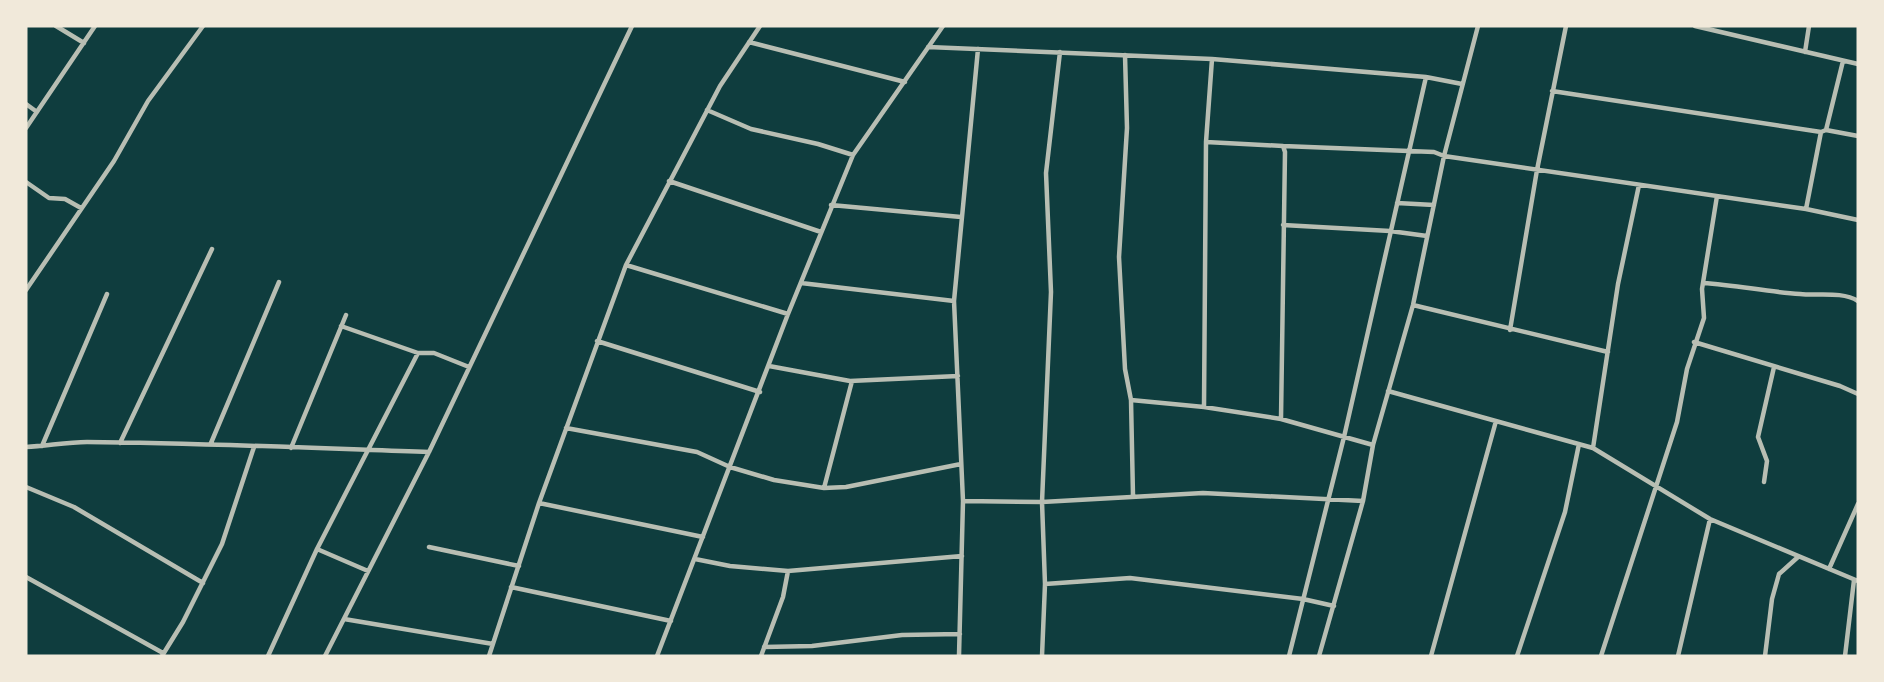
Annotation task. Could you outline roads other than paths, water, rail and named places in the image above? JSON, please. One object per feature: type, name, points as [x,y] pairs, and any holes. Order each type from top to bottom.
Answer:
[{"type":"street","points":[[56,26],[84,43]]},
{"type":"street","points":[[27,126],[96,26]]},
{"type":"street","points":[[26,290],[114,161],[148,101],[203,26]]},
{"type":"street","points":[[325,656],[429,452],[632,26]]},
{"type":"street","points":[[489,656],[539,503],[626,265],[707,110],[760,26]]},
{"type":"street","points":[[657,656],[760,392],[788,314],[831,205],[853,156],[943,26]]},
{"type":"street","points":[[1319,656],[1363,501],[1373,445],[1413,306],[1444,156],[1478,26]]},
{"type":"street","points":[[1510,330],[1537,170],[1566,26]]},
{"type":"street","points":[[1695,26],[1858,64]]},
{"type":"street","points":[[1806,52],[1809,26]]},
{"type":"street","points":[[749,42],[905,82]]},
{"type":"street","points":[[928,47],[1212,59],[1426,77],[1462,84]]},
{"type":"street","points":[[959,656],[963,501],[954,301],[978,49]]},
{"type":"street","points":[[1042,656],[1045,584],[1042,502],[1051,292],[1046,173],[1060,52]]},
{"type":"street","points":[[1126,55],[1128,128],[1120,257],[1125,369],[1132,400],[1133,496]]},
{"type":"street","points":[[1204,407],[1206,142],[1212,59]]},
{"type":"street","points":[[1806,209],[1823,131],[1843,61]]},
{"type":"street","points":[[1288,656],[1344,437],[1426,77]]},
{"type":"street","points":[[1552,92],[1858,136]]},
{"type":"street","points":[[26,104],[37,112]]},
{"type":"street","points":[[707,110],[752,129],[818,144],[853,156]]},
{"type":"street","points":[[1206,142],[1434,152],[1444,156],[1806,209],[1858,220]]},
{"type":"street","points":[[1281,419],[1285,152],[1283,146]]},
{"type":"street","points":[[669,181],[821,232]]},
{"type":"street","points":[[26,182],[49,198],[65,199],[81,208]]},
{"type":"street","points":[[1592,448],[1618,284],[1639,185]]},
{"type":"street","points":[[1601,656],[1677,422],[1694,342],[1705,312],[1702,294],[1703,283],[1717,196]]},
{"type":"street","points":[[1397,203],[1434,205]]},
{"type":"street","points":[[831,205],[961,217]]},
{"type":"street","points":[[1283,225],[1390,231],[1427,236]]},
{"type":"street","points":[[120,443],[212,249]]},
{"type":"street","points":[[626,265],[788,314]]},
{"type":"street","points":[[210,443],[279,282]]},
{"type":"street","points":[[801,283],[954,301]]},
{"type":"street","points":[[1703,283],[1799,294],[1838,296],[1858,301]]},
{"type":"street","points":[[42,446],[107,294]]},
{"type":"street","points":[[1413,306],[1608,352]]},
{"type":"street","points":[[291,448],[346,315]]},
{"type":"street","points":[[341,326],[418,353],[434,352],[469,367]]},
{"type":"street","points":[[597,341],[760,392]]},
{"type":"street","points":[[1694,342],[1840,386],[1858,394]]},
{"type":"street","points":[[268,656],[317,549],[370,450],[418,353]]},
{"type":"street","points":[[769,366],[852,381],[958,376]]},
{"type":"street","points":[[1764,482],[1768,461],[1760,446],[1758,437],[1774,367]]},
{"type":"street","points":[[824,488],[852,381]]},
{"type":"street","points":[[1388,391],[1592,448],[1710,519],[1856,581],[1845,656]]},
{"type":"street","points":[[1132,400],[1204,407],[1281,419],[1373,445]]},
{"type":"street","points":[[1431,656],[1496,421]]},
{"type":"street","points":[[566,428],[697,452],[730,467],[774,480],[824,488],[846,487],[961,464]]},
{"type":"street","points":[[26,447],[84,442],[210,443],[254,447],[429,452]]},
{"type":"street","points":[[1516,656],[1565,512],[1579,444]]},
{"type":"street","points":[[26,578],[163,654],[183,622],[222,544],[254,447]]},
{"type":"street","points":[[26,487],[74,507],[203,583]]},
{"type":"street","points":[[963,501],[1042,502],[1203,493],[1363,501]]},
{"type":"street","points":[[539,503],[703,538]]},
{"type":"street","points":[[1829,569],[1858,504]]},
{"type":"street","points":[[1678,656],[1710,519]]},
{"type":"street","points":[[429,547],[518,566]]},
{"type":"street","points":[[317,549],[368,571]]},
{"type":"street","points":[[694,559],[730,566],[788,570],[962,556]]},
{"type":"street","points":[[1765,656],[1772,599],[1779,574],[1798,557]]},
{"type":"street","points":[[760,656],[783,598],[788,570]]},
{"type":"street","points":[[1045,584],[1130,578],[1303,599],[1334,606]]},
{"type":"street","points":[[511,587],[670,621]]},
{"type":"street","points":[[344,619],[493,644]]},
{"type":"street","points":[[764,647],[812,646],[902,635],[960,634]]}]
